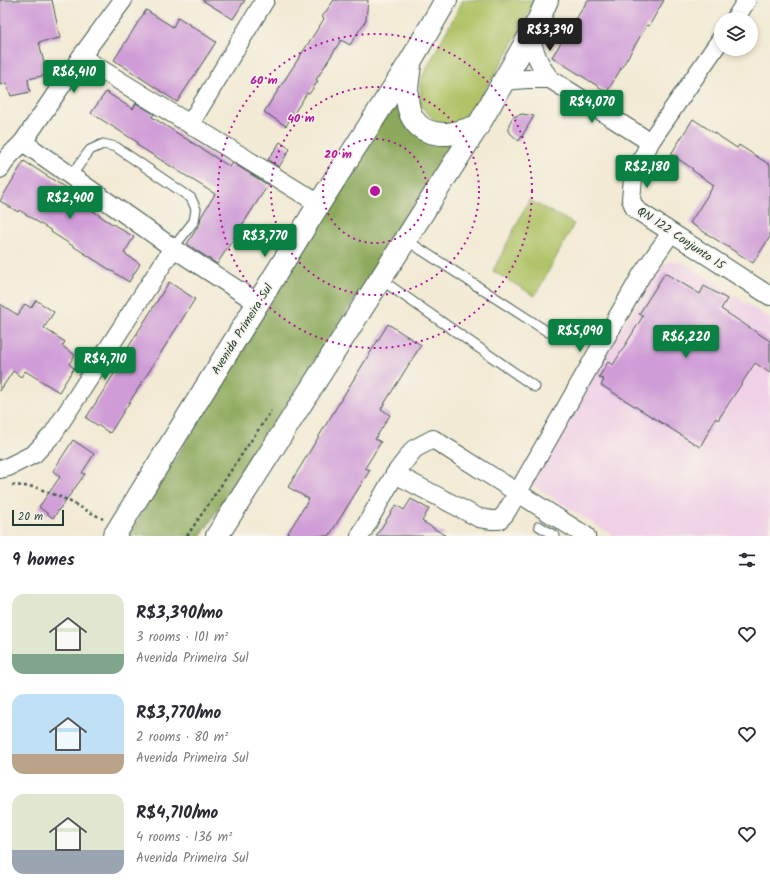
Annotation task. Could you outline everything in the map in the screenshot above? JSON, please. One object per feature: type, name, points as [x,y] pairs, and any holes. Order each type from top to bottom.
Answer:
[{"type":"main road","name":"Avenida Primeira Sul","points":[[116,532],[319,204],[410,62],[446,0]]},
{"type":"main road","points":[[217,536],[478,126],[538,21],[547,0]]},
{"type":"main road","points":[[410,62],[407,93],[409,110],[412,119],[418,126],[426,131],[436,134],[450,134],[478,126]]},
{"type":"street","points":[[3,156],[24,142],[80,57],[122,0]]},
{"type":"street","points":[[190,124],[266,0]]},
{"type":"street","points":[[739,12],[745,1]]},
{"type":"street","points":[[530,35],[536,58],[542,70],[550,80],[650,142]]},
{"type":"street","name":"QN 122 Conjunto 15","points":[[714,49],[650,142],[633,179],[631,198],[634,209],[770,296]]},
{"type":"street","points":[[80,57],[319,204]]},
{"type":"street","points":[[503,81],[527,79],[550,80]]},
{"type":"street","points":[[24,142],[173,248],[258,303]]},
{"type":"street","points":[[395,474],[479,518],[499,520],[505,514],[518,492],[642,274],[671,233]]},
{"type":"street","points":[[2,477],[8,467],[34,454],[53,434],[173,248]]},
{"type":"street","points":[[360,536],[395,474],[414,449],[433,439],[586,536]]},
{"type":"lane","points":[[71,176],[90,150],[103,144],[116,147],[191,198],[196,209],[194,221],[173,248]]},
{"type":"lane","points":[[406,240],[548,332]]},
{"type":"lane","points":[[380,279],[535,387]]},
{"type":"lane","points":[[539,526],[555,536]]},
{"type":"path","points":[[2,477],[35,487],[63,498],[116,532]]},
{"type":"shaded area","points":[[670,261],[684,263],[770,319],[770,536],[614,536],[526,481],[661,266]]},
{"type":"green space","points":[[463,0],[536,0],[508,52],[469,116],[451,124],[437,123],[421,106],[420,81]]},
{"type":"green space","points":[[396,98],[456,142],[201,536],[128,536]]},
{"type":"green space","points":[[529,200],[574,224],[535,296],[493,271]]},
{"type":"building","points":[[0,0],[52,0],[60,38],[39,42],[47,75],[28,79],[30,92],[11,96],[6,83],[0,85]]},
{"type":"building","points":[[202,0],[245,0],[233,19]]},
{"type":"building","points":[[334,0],[368,0],[366,20],[350,45],[341,40],[316,80],[318,81],[309,94],[307,93],[286,126],[264,112],[324,19],[322,17]]},
{"type":"building","points":[[588,0],[664,0],[649,26],[647,25],[607,92],[552,57]]},
{"type":"building","points":[[146,10],[173,27],[178,17],[216,42],[177,102],[114,60]]},
{"type":"building","points":[[106,92],[133,109],[136,103],[154,114],[152,117],[230,167],[233,163],[268,185],[217,264],[187,244],[215,194],[137,145],[137,142],[91,113]]},
{"type":"building","points":[[522,114],[534,116],[519,141],[509,131],[509,124],[513,117]]},
{"type":"building","points":[[693,119],[737,148],[739,145],[770,165],[770,237],[753,263],[690,223],[714,185],[671,154]]},
{"type":"building","points":[[280,142],[290,149],[279,167],[268,160]]},
{"type":"building","points":[[24,161],[75,194],[73,197],[106,220],[134,237],[124,253],[140,264],[129,282],[19,210],[18,212],[0,201]]},
{"type":"building","points":[[665,273],[700,294],[704,286],[727,299],[721,309],[770,341],[770,373],[755,363],[718,420],[716,418],[700,447],[601,385],[604,380],[599,377],[608,362],[613,365],[643,316],[639,314]]},
{"type":"building","points":[[169,282],[195,299],[110,433],[86,418],[114,374],[107,369],[121,348],[126,351]]},
{"type":"building","points":[[36,300],[54,312],[44,328],[65,342],[62,346],[75,355],[69,364],[74,368],[59,392],[25,371],[21,377],[13,371],[0,391],[0,304],[18,315],[25,304],[31,308]]},
{"type":"building","points":[[388,324],[421,345],[381,409],[390,415],[375,439],[381,442],[365,468],[370,470],[329,536],[286,536],[309,499],[288,487]]},
{"type":"building","points":[[73,440],[94,454],[82,473],[85,474],[53,518],[39,507],[60,477],[53,471]]},
{"type":"building","points":[[411,499],[429,509],[422,521],[446,536],[376,536],[396,505],[404,510]]}]
